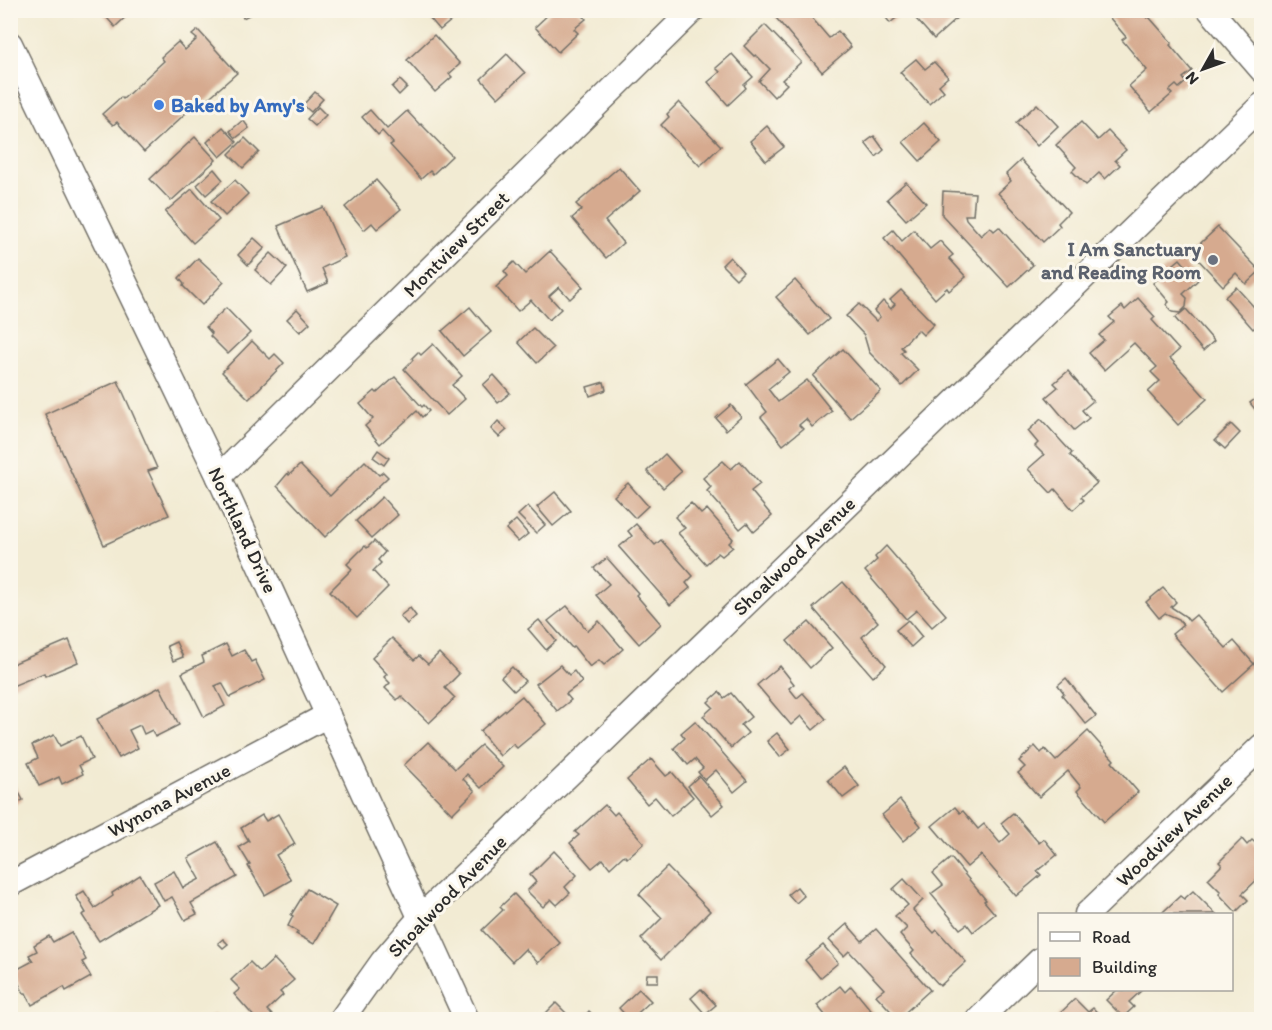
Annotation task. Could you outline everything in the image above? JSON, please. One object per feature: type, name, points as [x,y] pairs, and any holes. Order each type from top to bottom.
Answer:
[{"type":"street","name":"Montview Street","points":[[219,477],[693,10]]},
{"type":"street","points":[[1210,10],[1262,70]]},
{"type":"street","name":"Northland Drive","points":[[10,44],[219,477],[467,1020]]},
{"type":"street","name":"Shoalwood Avenue","points":[[340,1020],[383,961],[421,917],[1262,105]]},
{"type":"street","name":"Wynona Avenue","points":[[10,884],[328,716]]},
{"type":"street","name":"Woodview Avenue","points":[[1089,913],[1262,746]]},
{"type":"street","points":[[978,1020],[1038,962]]},
{"type":"building","points":[[100,10],[133,10],[115,27]]},
{"type":"building","points":[[240,10],[259,10],[243,18]]},
{"type":"building","points":[[423,10],[457,10],[459,14],[440,30]]},
{"type":"building","points":[[553,10],[578,10],[586,19],[574,29],[578,33],[558,52],[535,27]]},
{"type":"building","points":[[773,10],[805,10],[829,38],[838,31],[851,47],[822,72],[771,12]]},
{"type":"building","points":[[880,10],[898,10],[901,14],[890,23]]},
{"type":"building","points":[[908,10],[953,10],[958,17],[934,39]]},
{"type":"building","points":[[1117,10],[1140,10],[1147,18],[1149,17],[1192,71],[1183,78],[1186,82],[1179,88],[1176,85],[1169,91],[1172,94],[1151,112],[1129,86],[1147,70],[1122,40],[1126,37],[1109,17]]},
{"type":"building","points":[[765,25],[801,62],[782,80],[787,84],[774,97],[759,81],[770,69],[744,46]]},
{"type":"building","points":[[198,30],[237,73],[204,102],[201,99],[144,152],[117,122],[113,125],[102,114],[121,97],[123,99],[164,61],[161,57],[178,42],[185,50],[197,39],[192,35]]},
{"type":"building","points":[[434,35],[460,64],[449,74],[452,77],[435,92],[407,60]]},
{"type":"building","points":[[507,54],[525,73],[498,98],[481,79]]},
{"type":"building","points":[[732,54],[753,77],[744,85],[746,88],[728,105],[708,82],[720,72],[716,68]]},
{"type":"building","points":[[916,59],[925,69],[934,62],[948,77],[939,85],[944,91],[929,104],[900,72]]},
{"type":"building","points":[[400,80],[407,87],[399,95],[392,87]]},
{"type":"building","points":[[315,92],[323,99],[311,112],[303,105]]},
{"type":"building","points":[[679,102],[721,146],[700,166],[661,125],[669,117],[667,114]]},
{"type":"building","points":[[1037,104],[1058,126],[1037,146],[1016,123]]},
{"type":"building","points":[[318,107],[326,115],[315,126],[307,119]]},
{"type":"building","points":[[370,110],[387,129],[407,111],[452,156],[433,174],[430,171],[421,179],[390,145],[393,143],[382,131],[378,135],[362,117]]},
{"type":"building","points":[[243,120],[249,128],[236,138],[230,131]]},
{"type":"building","points":[[1081,122],[1098,140],[1108,131],[1126,150],[1115,160],[1120,165],[1105,179],[1099,173],[1086,185],[1072,171],[1076,167],[1056,145]]},
{"type":"building","points":[[924,123],[941,142],[920,161],[903,142]]},
{"type":"building","points":[[767,126],[784,147],[766,161],[750,141]]},
{"type":"building","points":[[223,127],[237,142],[220,157],[207,142]]},
{"type":"building","points":[[874,136],[884,150],[876,157],[865,143]]},
{"type":"building","points":[[195,137],[216,160],[171,201],[150,179]]},
{"type":"building","points":[[245,138],[259,152],[243,168],[229,154]]},
{"type":"building","points":[[1021,160],[1069,212],[1058,223],[1060,226],[1043,242],[998,193],[1011,181],[1006,174]]},
{"type":"building","points":[[619,167],[640,191],[605,221],[623,243],[606,258],[572,218],[582,210],[576,204]]},
{"type":"building","points":[[214,169],[223,180],[206,195],[197,185]]},
{"type":"building","points":[[235,180],[248,194],[225,216],[211,201]]},
{"type":"building","points":[[376,180],[401,209],[377,229],[372,223],[364,230],[345,207]]},
{"type":"building","points":[[906,182],[926,203],[906,220],[887,199]]},
{"type":"building","points":[[192,189],[219,220],[193,243],[165,212]]},
{"type":"building","points":[[943,191],[975,193],[973,215],[965,215],[966,219],[981,236],[990,227],[994,231],[999,227],[1033,265],[1009,287],[942,215]]},
{"type":"building","points":[[323,207],[345,257],[322,268],[328,283],[307,292],[278,226]]},
{"type":"building","points":[[1218,227],[1260,271],[1246,284],[1236,273],[1223,286],[1191,252]]},
{"type":"building","points":[[893,230],[902,241],[914,230],[930,249],[940,241],[953,255],[949,258],[966,277],[949,291],[947,288],[935,299],[884,238]]},
{"type":"building","points":[[254,238],[265,248],[248,265],[238,255]]},
{"type":"building","points":[[550,251],[583,287],[570,299],[559,287],[549,296],[561,309],[549,320],[531,300],[518,311],[496,287],[508,276],[504,271],[514,262],[525,274]]},
{"type":"building","points":[[271,253],[287,268],[271,285],[255,270]]},
{"type":"building","points":[[730,257],[743,272],[736,279],[722,265]]},
{"type":"building","points":[[198,258],[224,282],[202,305],[183,286],[179,278]]},
{"type":"building","points":[[1180,259],[1198,280],[1183,294],[1187,298],[1186,307],[1180,313],[1172,312],[1167,304],[1169,302],[1153,283],[1162,275],[1160,273]]},
{"type":"building","points":[[795,280],[829,319],[810,335],[776,297]]},
{"type":"building","points":[[1236,287],[1262,316],[1262,321],[1253,329],[1225,297]]},
{"type":"building","points":[[901,290],[934,324],[923,335],[918,330],[901,347],[904,350],[901,353],[918,370],[902,386],[869,352],[864,335],[846,316],[859,304],[876,321],[880,317],[874,311],[883,301],[891,309],[895,304],[890,300]]},
{"type":"building","points":[[1138,298],[1155,317],[1152,320],[1179,350],[1170,358],[1207,399],[1178,425],[1148,392],[1160,381],[1151,372],[1157,367],[1134,343],[1104,370],[1089,353],[1104,340],[1099,335],[1114,322],[1109,317],[1122,306],[1125,310]]},
{"type":"building","points":[[470,307],[491,332],[463,356],[442,331]]},
{"type":"building","points":[[226,308],[250,333],[228,354],[210,336],[212,334],[206,327]]},
{"type":"building","points":[[297,309],[310,323],[300,332],[287,319]]},
{"type":"building","points":[[1186,309],[1214,341],[1203,351],[1175,318]]},
{"type":"building","points":[[533,328],[553,348],[537,363],[518,342]]},
{"type":"building","points":[[252,341],[270,359],[275,354],[284,363],[249,399],[222,372]]},
{"type":"building","points":[[433,344],[462,376],[452,385],[465,399],[447,415],[404,369],[418,352],[421,355]]},
{"type":"building","points":[[843,349],[881,391],[850,418],[813,376]]},
{"type":"building","points":[[778,359],[789,372],[768,389],[778,402],[807,380],[832,411],[812,427],[806,419],[799,425],[803,429],[783,445],[761,417],[767,412],[746,384]]},
{"type":"building","points":[[1068,371],[1093,401],[1082,410],[1089,418],[1074,430],[1046,397],[1058,387],[1054,383]]},
{"type":"building","points":[[494,375],[510,393],[498,403],[483,385]]},
{"type":"building","points":[[395,377],[422,407],[424,405],[429,411],[422,417],[417,411],[380,444],[365,426],[373,419],[360,404]]},
{"type":"building","points":[[118,381],[157,468],[148,471],[169,515],[104,545],[45,414]]},
{"type":"building","points":[[604,382],[606,390],[590,396],[587,387]]},
{"type":"building","points":[[1259,396],[1262,400],[1262,418],[1250,403]]},
{"type":"building","points":[[731,405],[741,417],[726,430],[716,418]]},
{"type":"building","points":[[1041,419],[1072,453],[1070,455],[1097,483],[1081,497],[1084,500],[1073,510],[1055,489],[1051,493],[1028,469],[1044,455],[1035,446],[1038,443],[1028,431]]},
{"type":"building","points":[[498,421],[507,430],[499,437],[491,429]]},
{"type":"building","points":[[1231,424],[1240,433],[1225,449],[1215,440]]},
{"type":"building","points":[[378,450],[389,458],[384,465],[373,457]]},
{"type":"building","points":[[665,454],[681,472],[663,488],[647,471]]},
{"type":"building","points":[[365,461],[379,475],[383,472],[388,477],[325,537],[277,486],[288,473],[289,475],[300,465],[330,496]]},
{"type":"building","points":[[723,461],[731,469],[740,461],[760,484],[751,491],[772,516],[754,532],[747,523],[740,529],[707,491],[711,487],[703,478]]},
{"type":"building","points":[[628,483],[648,506],[635,518],[614,496]]},
{"type":"building","points":[[555,492],[571,511],[553,526],[537,507]]},
{"type":"building","points":[[382,497],[398,515],[372,538],[356,521]]},
{"type":"building","points":[[691,503],[701,514],[707,509],[733,539],[729,543],[733,547],[722,556],[718,553],[706,564],[678,533],[685,528],[675,517]]},
{"type":"building","points":[[528,506],[545,525],[536,533],[518,515]]},
{"type":"building","points":[[516,520],[528,534],[518,542],[506,529]]},
{"type":"building","points":[[636,524],[655,545],[661,540],[693,576],[686,583],[690,588],[670,605],[619,547],[632,536],[628,531]]},
{"type":"building","points":[[374,541],[385,552],[378,560],[381,563],[373,571],[388,587],[357,618],[330,591],[352,569],[347,564],[365,546],[367,548]]},
{"type":"building","points":[[886,546],[946,615],[932,627],[917,610],[906,619],[865,571],[877,560],[875,557]]},
{"type":"building","points":[[607,558],[638,593],[636,595],[661,624],[639,644],[596,595],[609,584],[594,568]]},
{"type":"building","points":[[843,582],[878,622],[862,637],[886,665],[873,677],[813,608]]},
{"type":"building","points":[[1163,588],[1176,602],[1171,607],[1189,621],[1196,615],[1226,648],[1234,641],[1254,664],[1223,692],[1172,634],[1183,625],[1179,619],[1165,613],[1159,618],[1146,602]]},
{"type":"building","points":[[567,606],[588,631],[599,621],[623,649],[604,665],[599,660],[590,667],[548,621]]},
{"type":"building","points":[[410,608],[416,616],[407,624],[400,616]]},
{"type":"building","points":[[539,620],[556,641],[546,650],[528,629]]},
{"type":"building","points":[[908,620],[922,637],[911,647],[896,630]]},
{"type":"building","points":[[809,622],[832,648],[810,668],[787,641]]},
{"type":"building","points":[[392,638],[414,660],[419,656],[428,664],[439,653],[459,674],[445,688],[455,698],[429,723],[401,696],[397,700],[385,688],[390,683],[384,677],[387,674],[372,658]]},
{"type":"building","points":[[69,640],[78,662],[10,687],[10,665]]},
{"type":"building","points":[[176,642],[183,657],[173,661],[167,646]]},
{"type":"building","points":[[226,644],[232,656],[244,650],[251,662],[255,660],[265,680],[230,697],[222,683],[215,686],[225,706],[204,717],[182,673],[204,662],[202,656]]},
{"type":"building","points":[[560,665],[569,675],[574,671],[582,682],[566,694],[571,700],[557,711],[536,684]]},
{"type":"building","points":[[780,666],[794,684],[789,688],[797,698],[803,693],[826,719],[813,730],[801,716],[791,725],[757,685]]},
{"type":"building","points":[[512,667],[525,681],[514,691],[501,677]]},
{"type":"building","points":[[1066,678],[1096,716],[1086,724],[1062,695],[1064,693],[1058,685]]},
{"type":"building","points":[[160,687],[179,725],[155,737],[152,730],[144,734],[140,725],[129,730],[138,748],[119,758],[97,719]]},
{"type":"building","points":[[719,692],[724,698],[731,693],[751,717],[741,725],[748,733],[731,748],[703,716],[713,707],[708,702]]},
{"type":"building","points":[[522,696],[546,724],[517,748],[513,744],[500,756],[480,731]]},
{"type":"building","points":[[695,721],[747,781],[734,792],[716,770],[705,780],[698,772],[703,768],[695,759],[688,765],[674,748],[685,738],[681,733]]},
{"type":"building","points":[[1088,731],[1138,792],[1104,822],[1077,791],[1081,787],[1068,771],[1039,797],[1018,773],[1025,767],[1019,761],[1035,746],[1041,753],[1045,749],[1056,761]]},
{"type":"building","points":[[777,733],[790,749],[780,757],[767,741]]},
{"type":"building","points":[[54,735],[60,746],[81,736],[92,759],[79,765],[83,774],[62,784],[59,777],[39,786],[28,763],[38,758],[32,745]]},
{"type":"building","points":[[428,742],[455,769],[481,745],[503,767],[481,788],[467,774],[463,779],[475,791],[452,814],[404,765]]},
{"type":"building","points":[[651,759],[666,776],[672,772],[693,797],[671,816],[655,797],[647,804],[627,780]]},
{"type":"building","points":[[844,767],[859,786],[843,798],[828,780]]},
{"type":"building","points":[[699,776],[724,805],[712,815],[688,786]]},
{"type":"building","points":[[10,777],[23,800],[10,807]]},
{"type":"building","points":[[900,800],[921,826],[903,841],[882,815]]},
{"type":"building","points":[[605,805],[614,815],[617,812],[644,843],[627,858],[624,855],[610,868],[603,859],[592,868],[570,843],[579,835],[575,832]]},
{"type":"building","points":[[955,807],[960,813],[963,811],[978,829],[984,824],[1000,843],[1010,834],[1001,823],[1013,813],[1039,843],[1044,839],[1057,855],[1037,871],[1041,875],[1016,896],[981,855],[967,867],[932,826]]},
{"type":"building","points":[[278,814],[295,844],[276,855],[291,880],[265,895],[239,847],[249,841],[241,828],[262,815],[266,821]]},
{"type":"building","points":[[1242,839],[1247,845],[1252,840],[1262,849],[1262,875],[1242,894],[1248,900],[1236,912],[1208,879],[1222,865],[1219,862]]},
{"type":"building","points":[[217,842],[237,877],[191,903],[197,914],[185,920],[172,897],[164,901],[154,882],[174,871],[183,888],[200,879],[188,858]]},
{"type":"building","points":[[554,851],[577,875],[565,887],[570,893],[557,905],[551,899],[543,907],[527,891],[536,882],[530,875]]},
{"type":"building","points":[[951,858],[995,914],[973,932],[967,924],[960,929],[931,894],[943,885],[933,873]]},
{"type":"building","points":[[667,867],[710,911],[661,960],[641,939],[662,918],[639,894]]},
{"type":"building","points":[[140,875],[158,905],[99,941],[82,915],[86,913],[76,896],[84,891],[95,908],[113,896],[112,893]]},
{"type":"building","points":[[904,879],[923,900],[913,910],[934,933],[937,930],[966,962],[940,986],[911,954],[914,951],[900,935],[907,928],[895,916],[908,905],[893,889]]},
{"type":"building","points":[[797,887],[804,896],[796,903],[788,894]]},
{"type":"building","points":[[307,889],[336,906],[314,944],[296,934],[298,932],[288,926],[293,916],[291,915]]},
{"type":"building","points":[[1193,891],[1215,913],[1163,912],[1180,896],[1184,899]]},
{"type":"building","points":[[514,894],[560,943],[538,963],[525,949],[512,962],[482,930],[503,910],[500,907]]},
{"type":"building","points":[[847,924],[862,941],[876,929],[930,990],[898,1019],[876,995],[884,989],[849,951],[844,956],[829,940]]},
{"type":"building","points":[[71,932],[86,960],[82,962],[91,977],[66,991],[64,987],[32,1005],[12,972],[33,961],[29,955],[37,951],[34,945],[49,936],[53,942]]},
{"type":"building","points":[[223,939],[228,944],[223,948],[218,943]]},
{"type":"building","points":[[823,945],[838,963],[820,978],[805,960]]},
{"type":"building","points":[[274,959],[294,980],[280,992],[283,995],[267,1010],[272,1015],[267,1020],[257,1020],[234,994],[240,989],[231,980],[250,962],[260,972]]},
{"type":"building","points":[[647,974],[658,974],[658,982],[646,982]]},
{"type":"building","points":[[840,986],[845,992],[851,986],[879,1020],[829,1020],[817,1005]]},
{"type":"building","points":[[639,989],[651,1001],[630,1020],[619,1008]]},
{"type":"building","points":[[701,989],[716,1005],[705,1014],[691,998]]},
{"type":"building","points":[[1116,991],[1141,991],[1129,1002],[1134,1007],[1123,1017],[1106,1000]]},
{"type":"building","points":[[1075,999],[1088,1012],[1093,1008],[1104,1020],[1060,1020],[1057,1016]]},
{"type":"building","points":[[556,1003],[573,1020],[539,1020]]},
{"type":"building","points":[[589,1011],[598,1020],[581,1020]]},
{"type":"building","points":[[214,1014],[218,1020],[205,1020]]},
{"type":"place","name":"Baked by Amy's","points":[[159,105]]},
{"type":"place","name":"I Am Sanctuary and Reading Room","points":[[1213,260]]}]
